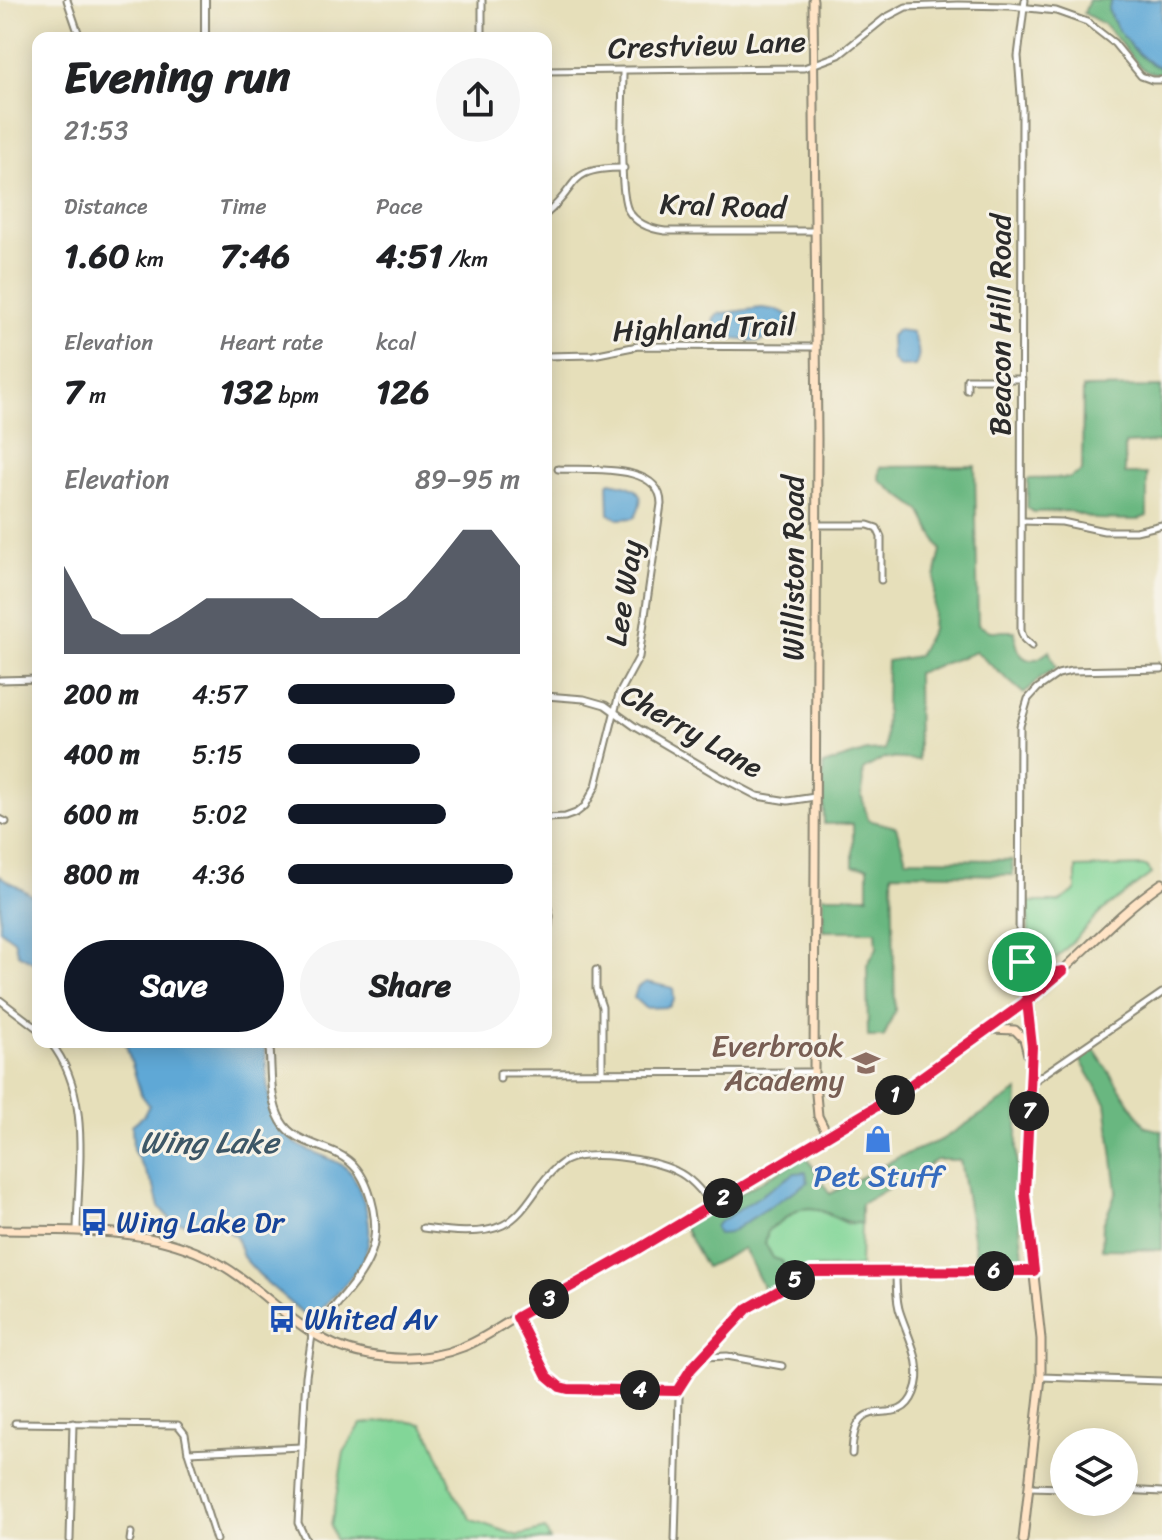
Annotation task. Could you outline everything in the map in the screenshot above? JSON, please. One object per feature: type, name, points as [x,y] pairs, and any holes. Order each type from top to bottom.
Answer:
[{"type":"main road","name":"Williston Road","points":[[813,0],[817,231],[814,1072],[818,1116],[827,1134]]},
{"type":"main road","points":[[0,1230],[128,1234],[159,1240],[205,1256],[227,1268],[312,1335],[365,1355],[410,1358],[432,1356],[463,1347],[907,1088],[1027,1001],[1162,883]]},
{"type":"main road","points":[[1022,962],[1039,975],[1063,971]]},
{"type":"main road","points":[[1023,1540],[1041,1377],[1041,1339],[1025,1193],[1031,1083],[1027,1001]]},
{"type":"main road","points":[[988,1029],[1008,1028],[1019,1033],[1024,1039],[1031,1067]]},
{"type":"street","points":[[67,0],[78,32]]},
{"type":"street","points":[[205,0],[205,32]]},
{"type":"street","points":[[482,0],[482,32]]},
{"type":"street","name":"Crestview Lane","points":[[552,71],[804,68],[839,55],[885,18],[906,7],[1024,4],[1087,22],[1114,43],[1141,76],[1162,80]]},
{"type":"street","name":"Beacon Hill Road","points":[[1024,4],[1018,56],[1022,109],[1021,631],[1032,646]]},
{"type":"street","name":"Kral Road","points":[[623,72],[625,199],[628,210],[644,225],[654,230],[817,231]]},
{"type":"street","points":[[552,207],[577,178],[594,169],[624,168]]},
{"type":"street","name":"Highland Trail","points":[[552,356],[593,355],[638,346],[817,347]]},
{"type":"street","points":[[967,390],[967,379],[1022,379]]},
{"type":"street","name":"Lee Way","points":[[552,818],[576,813],[591,797],[619,694],[639,657],[661,496],[654,483],[633,473],[558,469]]},
{"type":"street","points":[[1022,521],[1062,522],[1104,531],[1136,531],[1162,525]]},
{"type":"street","points":[[817,525],[868,525],[877,528],[881,537],[881,580]]},
{"type":"street","points":[[1027,1001],[1019,947],[1020,726],[1028,699],[1058,674],[1071,671],[1162,669]]},
{"type":"street","points":[[0,680],[32,679]]},
{"type":"street","name":"Cherry Lane","points":[[552,697],[593,701],[616,712],[634,726],[743,790],[772,800],[816,797]]},
{"type":"street","points":[[596,970],[596,989],[602,1007],[602,1072]]},
{"type":"street","points":[[1031,1083],[1162,993]]},
{"type":"street","points":[[0,1000],[32,1024]]},
{"type":"street","points":[[54,1048],[67,1069],[78,1106],[77,1231]]},
{"type":"street","points":[[270,1048],[279,1118],[299,1138],[354,1164],[366,1185],[376,1221],[377,1238],[372,1255],[312,1335],[306,1376],[298,1523],[306,1540]]},
{"type":"street","points":[[500,1079],[500,1073],[814,1072]]},
{"type":"street","points":[[423,1228],[479,1230],[502,1225],[520,1210],[558,1165],[580,1156],[665,1166],[687,1177],[711,1205]]},
{"type":"street","points":[[677,1391],[702,1357],[748,1308],[811,1272],[1034,1271]]},
{"type":"street","points":[[852,1454],[857,1422],[870,1414],[895,1411],[910,1400],[915,1391],[915,1353],[900,1310],[896,1272]]},
{"type":"street","points":[[517,1317],[547,1376],[560,1387],[677,1391]]},
{"type":"street","points":[[702,1357],[727,1356],[782,1366]]},
{"type":"street","points":[[1041,1377],[1162,1381]]},
{"type":"street","points":[[675,1540],[677,1391]]},
{"type":"street","points":[[15,1423],[178,1425],[185,1434],[216,1540]]},
{"type":"street","points":[[70,1540],[73,1423]]},
{"type":"street","points":[[188,1452],[302,1447]]},
{"type":"street","points":[[1030,1487],[1050,1488]]},
{"type":"street","points":[[1138,1491],[1162,1492]]},
{"type":"green space","points":[[1089,0],[1112,0],[1108,9],[1123,36],[1145,59],[1162,68],[1162,74],[1147,72],[1105,25],[1084,13]]},
{"type":"green space","points":[[1161,387],[1160,442],[1125,444],[1125,474],[1147,474],[1147,516],[1137,520],[1095,519],[1069,511],[1033,512],[1027,508],[1028,479],[1070,478],[1082,471],[1083,388]]},
{"type":"green space","points":[[975,466],[978,625],[990,631],[1015,631],[1020,653],[1024,657],[1034,660],[1049,651],[1056,668],[1024,694],[976,652],[917,673],[918,760],[884,758],[863,770],[862,797],[868,820],[896,827],[906,859],[1012,860],[1013,875],[892,873],[895,1010],[884,1037],[868,1037],[867,965],[877,948],[876,931],[823,931],[823,896],[868,896],[868,867],[853,866],[853,824],[824,824],[823,765],[867,751],[885,750],[887,661],[918,656],[932,629],[935,578],[941,550],[920,510],[879,480],[880,467]]},
{"type":"green space","points":[[1146,866],[1151,874],[1102,911],[1050,965],[1044,968],[1033,964],[1029,950],[1028,902],[1059,902],[1076,890],[1076,868]]},
{"type":"green space","points":[[1093,1048],[1146,1127],[1162,1131],[1162,1250],[1102,1249],[1103,1224],[1117,1191],[1106,1103],[1079,1058]]},
{"type":"green space","points":[[1018,1091],[1017,1178],[1024,1264],[1021,1266],[978,1266],[960,1160],[937,1160],[861,1204],[861,1223],[808,1208],[788,1216],[768,1230],[765,1243],[773,1258],[782,1261],[789,1276],[765,1291],[744,1248],[706,1267],[683,1226],[806,1156],[830,1194],[897,1158],[941,1140]]},
{"type":"green space","points":[[815,1208],[848,1224],[861,1223],[860,1267],[811,1268],[789,1276],[782,1261],[773,1258],[765,1243],[768,1230],[800,1209]]},
{"type":"green space","points":[[399,1420],[422,1424],[456,1497],[472,1520],[518,1536],[545,1529],[550,1540],[335,1540],[331,1526],[344,1452],[361,1424]]},
{"type":"water","points":[[1112,0],[1162,0],[1162,68],[1145,59],[1123,36],[1108,9]]},
{"type":"water","points":[[761,308],[789,315],[798,331],[759,342],[717,337],[712,332],[714,318],[718,314]]},
{"type":"water","points":[[897,330],[912,332],[918,353],[915,366],[899,367],[892,359],[891,336]]},
{"type":"water","points":[[610,482],[637,491],[641,502],[634,518],[618,519],[609,514]]},
{"type":"water","points":[[0,876],[32,895],[32,962],[18,954],[14,940],[0,930]]},
{"type":"water","points":[[646,982],[673,988],[674,1000],[669,1007],[645,1008],[634,998],[637,988]]},
{"type":"water","name":"Wing Lake","points":[[127,1048],[265,1048],[271,1107],[279,1126],[299,1146],[331,1159],[348,1170],[354,1177],[368,1215],[370,1234],[360,1264],[311,1320],[265,1281],[243,1257],[236,1237],[223,1227],[173,1222],[159,1207],[154,1187],[133,1150],[132,1125],[144,1115],[149,1105],[141,1094]]},
{"type":"water","points":[[806,1172],[808,1182],[729,1233],[718,1234],[717,1224],[795,1173]]},
{"type":"place","name":"Everbrook Academy","points":[[866,1063]]},
{"type":"place","name":"Pet Stuff","points":[[878,1139]]},
{"type":"place","name":"Wing Lake Dr","points":[[94,1222]]},
{"type":"place","name":"Whited Av","points":[[282,1319]]},
{"type":"route","points":[[1022,962],[1027,1001],[899,1093],[517,1317],[547,1376],[560,1387],[568,1389],[677,1391],[691,1369],[748,1308],[811,1272],[1034,1271],[1025,1193],[1032,1047],[1027,1001],[1063,971],[1039,975],[1022,962]]}]
